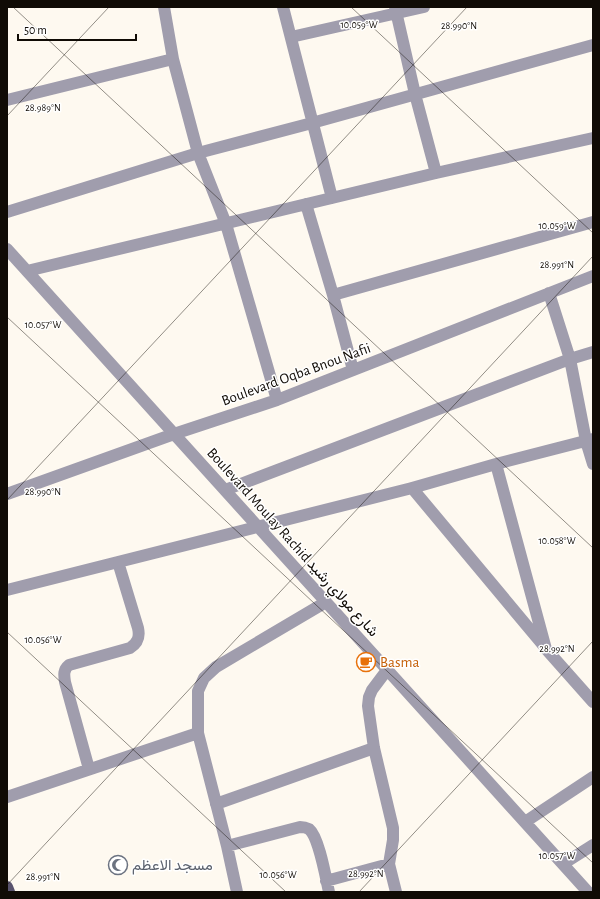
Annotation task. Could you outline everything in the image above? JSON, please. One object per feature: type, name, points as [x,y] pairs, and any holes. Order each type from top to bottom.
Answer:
[{"type":"main road","points":[[7,887],[8,892]]},
{"type":"street","points":[[164,7],[173,59],[198,153],[226,224],[277,400]]},
{"type":"street","points":[[283,7],[332,198]]},
{"type":"street","points":[[291,37],[396,10],[424,7]]},
{"type":"street","points":[[396,10],[415,94],[436,173]]},
{"type":"street","points":[[7,212],[198,153],[593,45]]},
{"type":"street","points":[[7,100],[173,59]]},
{"type":"street","points":[[27,271],[436,173],[593,138]]},
{"type":"street","points":[[306,204],[353,370]]},
{"type":"street","points":[[333,295],[593,222]]},
{"type":"street","name":"Boulevard Moulay Rachid شارع مولاي رشيد","points":[[7,249],[588,892]]},
{"type":"street","name":"Boulevard Oqba Bnou Nafii","points":[[7,494],[174,434],[277,400],[593,276]]},
{"type":"street","points":[[549,293],[570,359],[590,440],[593,464]]},
{"type":"street","points":[[225,490],[570,359],[593,352]]},
{"type":"street","points":[[7,590],[412,488],[496,464],[590,440]]},
{"type":"street","points":[[496,464],[546,649]]},
{"type":"street","points":[[412,488],[546,649],[593,702]]},
{"type":"street","points":[[89,770],[65,682],[64,670],[69,665],[130,648],[138,641],[138,628],[118,562]]},
{"type":"street","points":[[237,892],[227,846],[198,733],[198,691],[204,678],[216,667],[326,602]]},
{"type":"street","points":[[387,670],[372,690],[369,697],[368,706],[374,748],[393,828],[390,864],[396,892]]},
{"type":"street","points":[[7,797],[198,733]]},
{"type":"street","points":[[216,804],[374,748]]},
{"type":"street","points":[[525,822],[593,777]]},
{"type":"street","points":[[227,846],[300,827],[309,829],[317,844],[328,887],[390,864]]},
{"type":"street","points":[[563,864],[593,845]]},
{"type":"place","name":"Basma","points":[[366,662]]},
{"type":"place","name":"مسجد الاعظم","points":[[118,865]]}]
